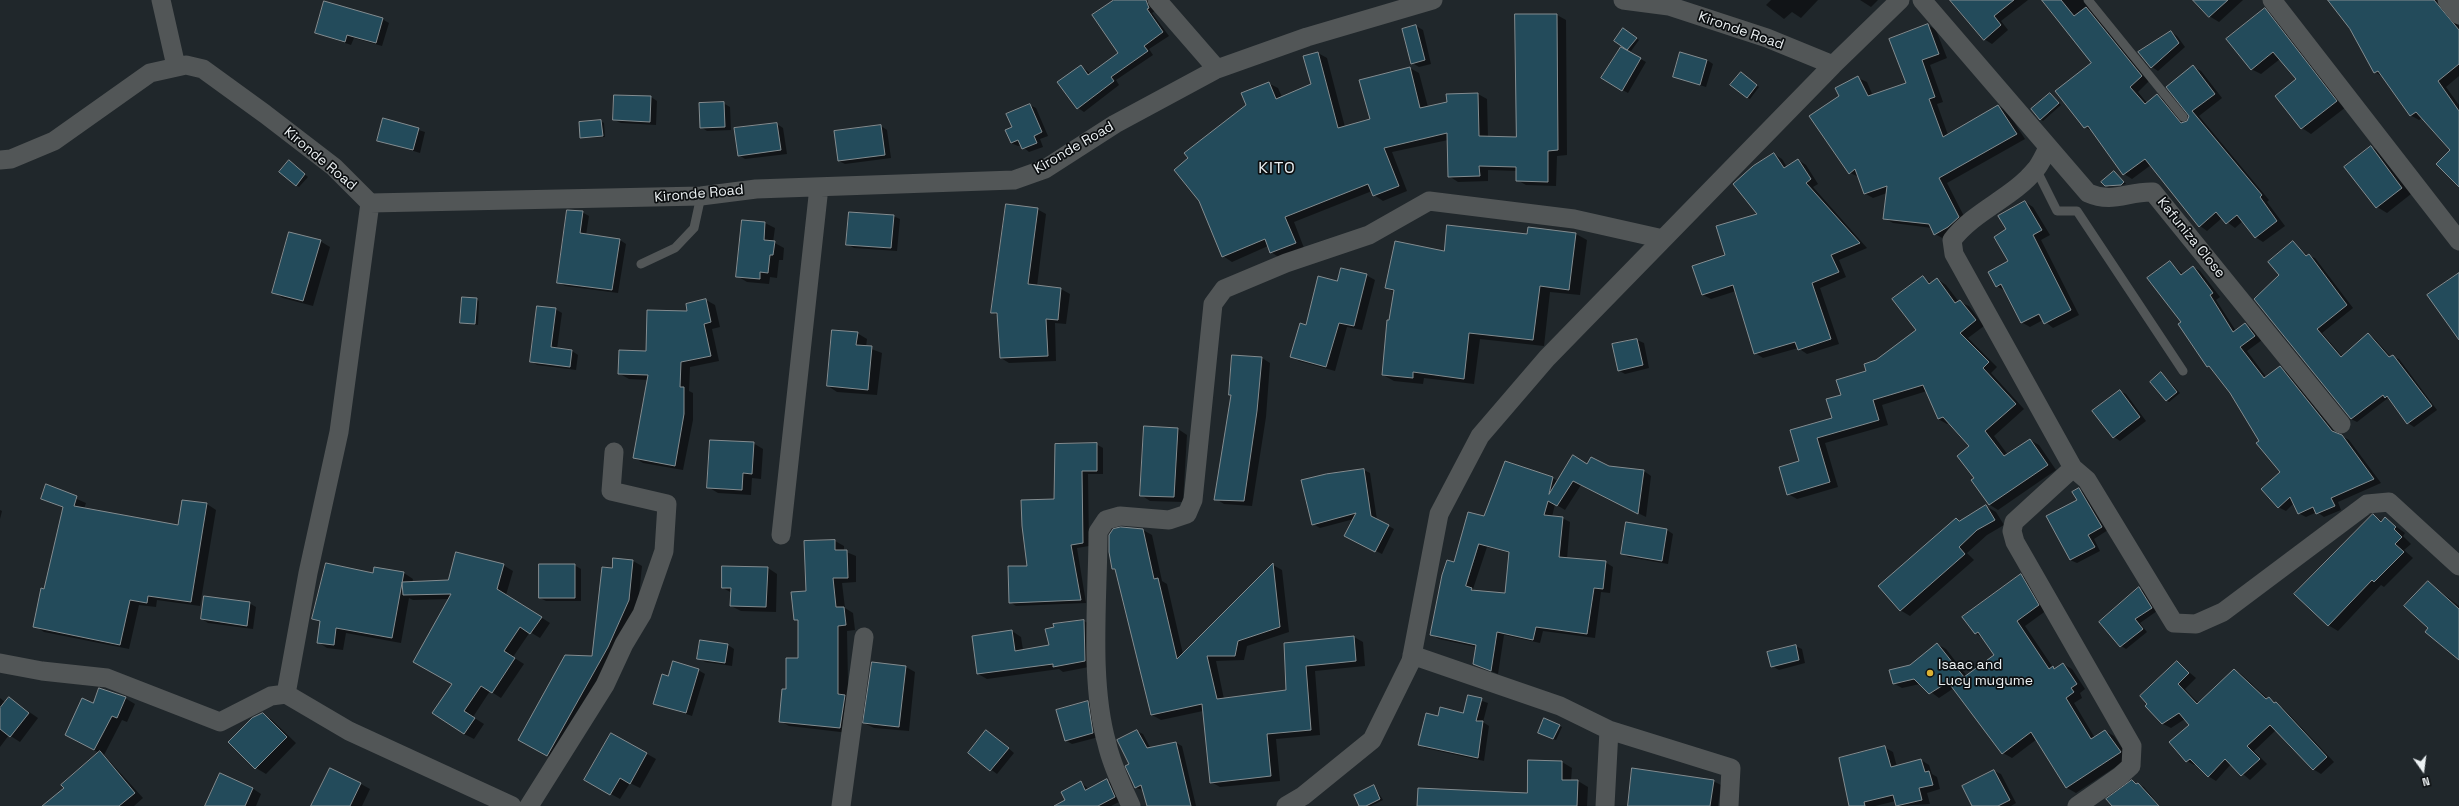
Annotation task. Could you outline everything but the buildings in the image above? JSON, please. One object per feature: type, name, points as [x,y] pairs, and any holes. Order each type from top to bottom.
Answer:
[{"type":"street","points":[[161,0],[176,66]]},
{"type":"street","points":[[1157,0],[1217,69]]},
{"type":"street","name":"Kironde Road","points":[[0,160],[11,159],[54,141],[150,73],[186,64],[203,69],[334,167],[370,203],[701,196],[756,189],[1014,180],[1045,169],[1115,124],[1217,69],[1307,37],[1433,0]]},
{"type":"street","name":"Kironde Road","points":[[1623,0],[1672,3],[1767,38],[1833,65]]},
{"type":"street","points":[[1286,806],[1302,796],[1372,740],[1412,655],[1439,514],[1480,436],[1547,358],[1833,65],[1900,0]]},
{"type":"street","name":"Kafuniza Close","points":[[1922,0],[2088,193],[2099,198],[2118,199],[2136,192],[2153,192],[2341,424]]},
{"type":"street","points":[[2272,0],[2459,241]]},
{"type":"street","points":[[2447,0],[2459,15]]},
{"type":"street","points":[[2048,148],[2036,169],[2019,186],[1974,216],[1952,240],[1954,254],[2073,468],[2087,480],[2174,622],[2196,624],[2223,612],[2367,504],[2389,502],[2459,566]]},
{"type":"street","points":[[781,535],[819,188]]},
{"type":"street","points":[[1131,806],[1120,782],[1106,744],[1100,707],[1097,652],[1098,532],[1106,520],[1120,516],[1169,520],[1187,514],[1193,500],[1213,304],[1224,289],[1286,263],[1369,235],[1429,201],[1574,218],[1663,239]]},
{"type":"street","points":[[286,694],[308,573],[339,432],[370,203]]},
{"type":"street","points":[[529,806],[605,685],[624,644],[642,614],[664,551],[667,504],[611,491],[614,452]]},
{"type":"street","points":[[2073,468],[2014,522],[2012,530],[2015,542],[2132,746],[2131,766],[2120,776],[2077,806]]},
{"type":"street","points":[[840,806],[864,637]]},
{"type":"street","points":[[1412,655],[1560,706],[1609,730],[1731,768],[1729,806]]},
{"type":"street","points":[[0,662],[42,671],[107,678],[220,722],[271,696],[286,694],[349,731],[512,806]]},
{"type":"street","points":[[1605,806],[1609,730]]},
{"type":"lane","points":[[2088,0],[2183,117]]},
{"type":"lane","points":[[2036,169],[2057,211],[2077,211],[2183,371]]},
{"type":"lane","points":[[641,264],[675,248],[694,228],[701,196]]},
{"type":"place","name":"Isaac and Lucy mugume","points":[[1930,673]]},
{"type":"district","name":"KITO","points":[[1277,169]]}]
